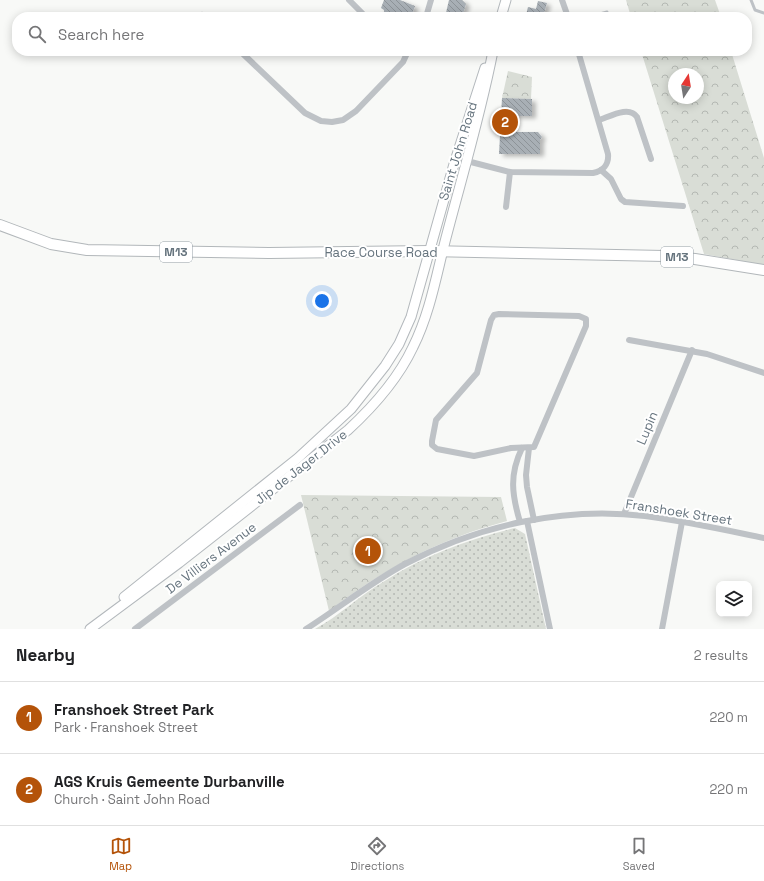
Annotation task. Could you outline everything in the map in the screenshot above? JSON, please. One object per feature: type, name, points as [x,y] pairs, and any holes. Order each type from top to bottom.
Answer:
[{"type":"main road","points":[[502,12],[506,0]]},
{"type":"main road","name":"Saint John Road","points":[[430,251],[474,99],[490,56]]},
{"type":"main road","name":"Saint John Road","points":[[443,251],[482,107],[491,56]]},
{"type":"main road","name":"Race Course Road","points":[[0,225],[51,244],[87,250],[269,253],[443,251],[664,256],[695,259],[764,270]]},
{"type":"main road","name":"Jip de Jager Drive","points":[[84,629],[298,458],[351,409],[385,366],[399,344],[411,317],[430,251]]},
{"type":"main road","name":"Jip de Jager Drive","points":[[90,629],[180,563],[348,430],[367,412],[394,379],[413,347],[429,305],[443,251]]},
{"type":"street","points":[[349,0],[361,12]]},
{"type":"street","points":[[427,12],[431,0]]},
{"type":"street","points":[[562,0],[566,12]]},
{"type":"street","points":[[245,56],[305,113],[315,119],[326,122],[337,122],[352,115],[403,62],[406,56]]},
{"type":"street","points":[[467,161],[510,172],[593,172],[601,170],[607,164],[609,157],[580,56]]},
{"type":"street","points":[[599,120],[626,111],[633,112],[637,117],[651,159]]},
{"type":"street","points":[[601,170],[611,179],[621,199],[625,202],[683,206]]},
{"type":"street","points":[[506,207],[510,172]]},
{"type":"street","points":[[494,315],[583,317],[586,319],[586,326],[535,444],[529,448],[511,448],[474,456],[439,450],[432,443],[435,423],[442,412],[477,373],[490,320],[494,315]]},
{"type":"street","points":[[629,340],[692,350],[764,373]]},
{"type":"street","name":"Lupin","points":[[624,514],[692,350]]},
{"type":"street","points":[[522,448],[516,459],[512,480],[550,629]]},
{"type":"street","points":[[529,448],[526,475],[534,520]]},
{"type":"street","name":"De Villiers Avenue","points":[[135,629],[300,505]]},
{"type":"street","name":"Franshoek Street","points":[[306,629],[387,574],[421,556],[465,538],[523,522],[574,515],[624,514],[682,522],[764,538]]},
{"type":"street","points":[[662,629],[682,522]]},
{"type":"lane","points":[[751,0],[755,10],[764,13]]},
{"type":"green space","points":[[626,0],[715,0],[719,12],[630,12]]},
{"type":"green space","points":[[643,56],[733,56],[764,158],[764,265],[704,254]]},
{"type":"green space","points":[[508,71],[532,77],[531,99],[502,98]]},
{"type":"green space","points":[[301,495],[501,497],[507,521],[435,546],[392,568],[350,595],[329,611]]},
{"type":"green space","points":[[515,528],[525,534],[546,629],[315,629],[374,588],[414,564],[446,549],[480,537]]},
{"type":"building","points":[[384,0],[400,0],[415,6],[413,12],[384,12],[381,8]]},
{"type":"building","points":[[449,0],[462,0],[466,4],[464,12],[446,12]]},
{"type":"building","points":[[538,1],[547,3],[544,12],[527,12],[528,7],[536,9]]},
{"type":"building","points":[[502,98],[532,99],[532,116],[510,116],[510,132],[538,132],[542,137],[540,140],[540,154],[499,154]]},
{"type":"place","name":"AGS Kruis Gemeente Durbanville","points":[[505,122]]},
{"type":"place","name":"Franshoek Street Park","points":[[368,551]]}]
